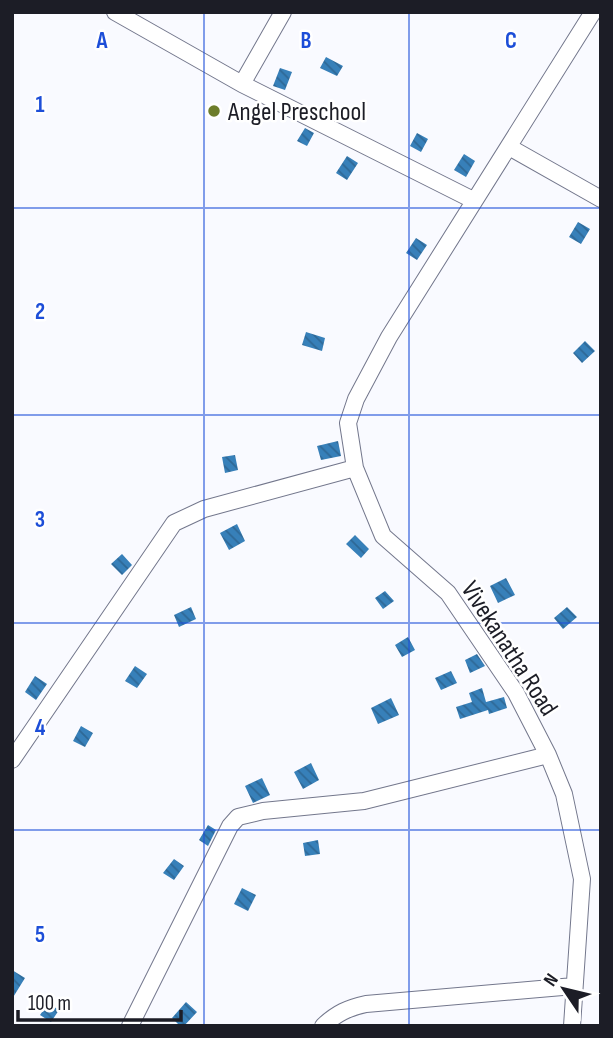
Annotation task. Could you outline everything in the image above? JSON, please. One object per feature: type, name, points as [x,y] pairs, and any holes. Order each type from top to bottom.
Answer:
[{"type":"street","points":[[115,12],[242,84],[473,200]]},
{"type":"street","points":[[242,84],[283,12]]},
{"type":"street","name":"Vivekanatha Road","points":[[572,1026],[582,879],[564,794],[548,755],[516,693],[448,593],[383,536],[355,468],[348,423],[356,399],[389,337],[593,12]]},
{"type":"street","points":[[509,147],[601,200]]},
{"type":"street","points":[[12,760],[174,523],[204,509],[355,468]]},
{"type":"street","points":[[138,1022],[230,826],[238,817],[263,811],[365,801],[548,755]]},
{"type":"street","points":[[323,1026],[347,1008],[366,1004],[574,986]]},
{"type":"building","points":[[326,57],[343,66],[337,76],[320,68]]},
{"type":"building","points":[[280,68],[292,72],[285,90],[273,86]]},
{"type":"building","points":[[305,128],[314,133],[307,146],[297,141]]},
{"type":"building","points":[[417,133],[428,139],[421,152],[410,146]]},
{"type":"building","points":[[464,154],[475,161],[466,177],[454,170]]},
{"type":"building","points":[[347,156],[358,163],[347,180],[336,173]]},
{"type":"building","points":[[578,222],[590,229],[581,244],[569,237]]},
{"type":"building","points":[[416,238],[427,245],[417,260],[406,253]]},
{"type":"building","points":[[306,332],[325,338],[322,351],[302,345]]},
{"type":"building","points":[[585,341],[595,351],[582,363],[573,353]]},
{"type":"building","points":[[338,441],[341,456],[321,460],[317,446]]},
{"type":"building","points":[[235,455],[238,470],[225,473],[222,457]]},
{"type":"building","points":[[237,524],[245,541],[229,550],[220,533]]},
{"type":"building","points":[[355,535],[369,549],[361,558],[346,544]]},
{"type":"building","points":[[122,554],[132,565],[122,575],[111,564]]},
{"type":"building","points":[[506,578],[515,595],[498,603],[490,586]]},
{"type":"building","points":[[385,591],[394,601],[383,609],[375,598]]},
{"type":"building","points":[[191,607],[196,619],[179,627],[174,615]]},
{"type":"building","points":[[567,607],[577,617],[563,629],[554,618]]},
{"type":"building","points":[[408,637],[415,650],[402,657],[395,645]]},
{"type":"building","points":[[477,654],[485,666],[470,673],[465,660]]},
{"type":"building","points":[[135,666],[147,674],[137,688],[125,681]]},
{"type":"building","points":[[451,671],[457,683],[441,690],[435,678]]},
{"type":"building","points":[[35,676],[47,684],[36,700],[25,692]]},
{"type":"building","points":[[482,688],[486,702],[504,697],[507,708],[489,714],[488,710],[460,719],[456,707],[472,702],[469,693]]},
{"type":"building","points":[[391,698],[399,715],[378,724],[371,708]]},
{"type":"building","points":[[81,726],[93,733],[85,747],[73,741]]},
{"type":"building","points":[[311,763],[319,780],[303,789],[294,772]]},
{"type":"building","points":[[262,778],[270,795],[253,803],[245,786]]},
{"type":"building","points":[[208,825],[216,830],[208,846],[199,840]]},
{"type":"building","points":[[318,840],[320,854],[305,856],[303,843]]},
{"type":"building","points":[[174,859],[184,866],[174,880],[163,873]]},
{"type":"building","points":[[242,888],[256,895],[248,911],[234,904]]},
{"type":"building","points":[[12,970],[25,978],[12,999]]},
{"type":"building","points":[[186,1002],[197,1012],[184,1026],[180,1026],[172,1018]]},
{"type":"building","points":[[48,1003],[59,1010],[51,1022],[40,1015]]},
{"type":"place","name":"Angel Preschool","points":[[214,111]]}]
